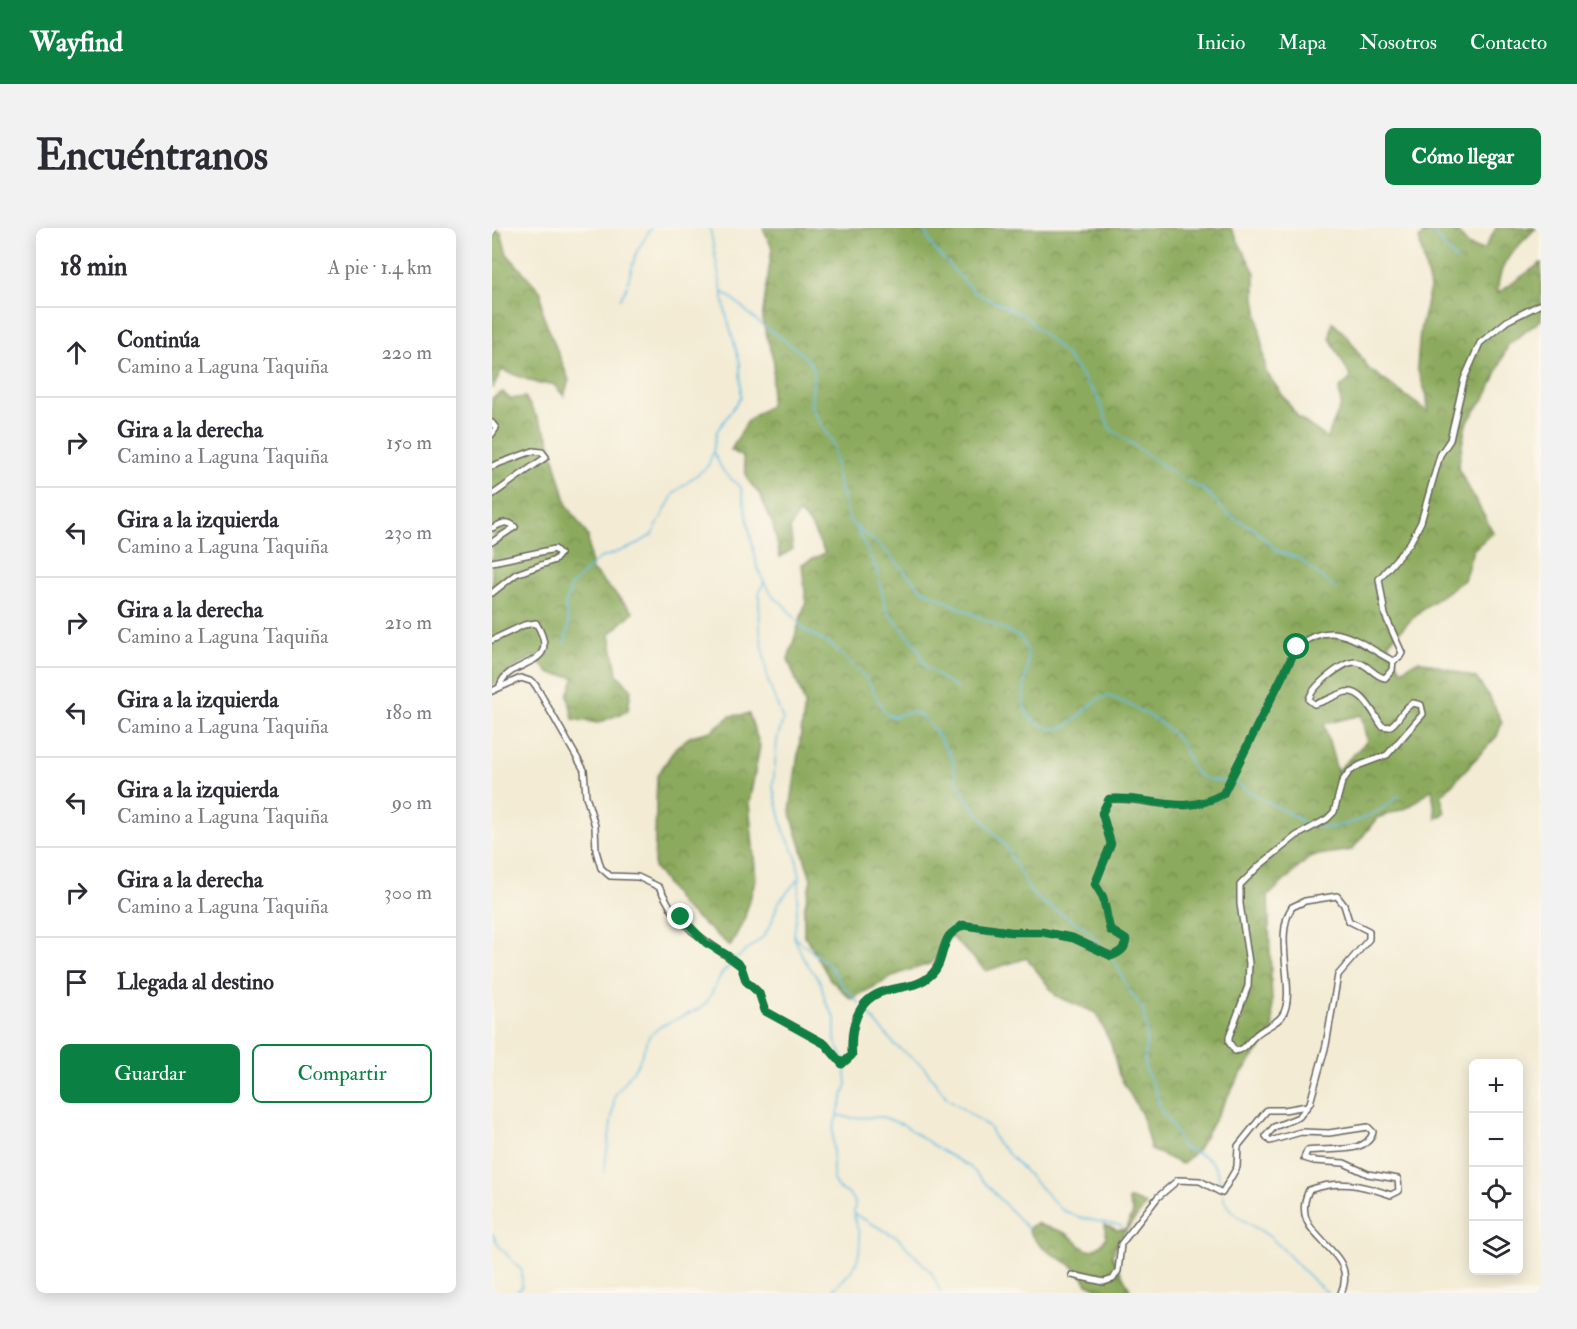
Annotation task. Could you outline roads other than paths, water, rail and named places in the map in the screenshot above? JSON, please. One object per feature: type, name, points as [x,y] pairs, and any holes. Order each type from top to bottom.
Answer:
[{"type":"street","points":[[1393,661],[1402,653],[1385,615],[1379,579],[1410,543],[1421,522],[1440,455],[1450,441],[1464,380],[1480,344],[1507,321],[1541,304]]},
{"type":"street","points":[[492,423],[496,428],[492,434]]},
{"type":"street","points":[[492,466],[533,451],[542,452],[546,457],[492,495]]},
{"type":"street","points":[[492,528],[503,522],[511,523],[515,527],[492,542]]},
{"type":"street","points":[[492,562],[555,549],[560,554],[555,560],[516,574],[492,593]]},
{"type":"street","points":[[492,640],[524,624],[536,623],[542,633],[543,652],[504,678],[500,685]]},
{"type":"street","points":[[492,691],[500,685],[521,678],[533,682],[584,770],[586,796],[595,826],[596,851],[601,868],[610,876],[638,877],[659,887],[668,904],[692,932],[741,966],[746,981],[759,993],[765,1011],[825,1044],[842,1064],[852,1055],[852,1030],[861,1006],[876,994],[887,990],[902,990],[927,979],[940,963],[949,935],[963,925],[1011,932],[1042,932],[1073,938],[1111,956],[1119,953],[1125,947],[1126,940],[1110,930],[1103,897],[1095,884],[1111,844],[1102,813],[1109,799],[1122,798],[1192,806],[1223,794],[1297,647],[1309,637],[1341,633],[1355,638],[1393,661]]},
{"type":"street","points":[[1341,1293],[1345,1278],[1342,1263],[1305,1221],[1303,1208],[1309,1190],[1332,1183],[1354,1183],[1391,1195],[1399,1191],[1398,1179],[1368,1174],[1344,1163],[1304,1158],[1307,1150],[1364,1146],[1372,1139],[1373,1132],[1368,1127],[1329,1133],[1301,1132],[1274,1140],[1267,1139],[1268,1132],[1299,1117],[1307,1106],[1326,1044],[1338,975],[1369,939],[1369,931],[1349,921],[1342,900],[1337,896],[1305,901],[1292,907],[1285,921],[1284,936],[1286,1008],[1281,1017],[1255,1035],[1244,1048],[1235,1051],[1229,1042],[1229,1037],[1248,986],[1249,963],[1239,894],[1244,879],[1264,861],[1296,836],[1327,819],[1334,812],[1341,782],[1349,772],[1387,754],[1423,714],[1421,705],[1413,703],[1404,708],[1396,722],[1389,728],[1382,726],[1370,707],[1352,693],[1345,693],[1314,704],[1309,700],[1310,693],[1319,683],[1346,664],[1354,662],[1364,664],[1372,672],[1385,678],[1392,670],[1393,661]]},
{"type":"street","points":[[1072,1275],[1104,1282],[1113,1279],[1118,1271],[1121,1244],[1158,1197],[1178,1180],[1192,1179],[1222,1193],[1237,1167],[1238,1146],[1259,1118],[1267,1110],[1307,1106]]},
{"type":"waterway","points":[[620,299],[626,289],[636,253],[651,228]]},
{"type":"waterway","points":[[710,228],[726,314],[740,363],[741,397],[717,431],[713,451],[723,471],[741,488],[757,567],[764,582],[759,594],[760,631],[768,681],[783,720],[777,740],[773,787],[784,831],[796,856],[800,877],[794,937],[804,959],[821,983],[825,1001],[835,1018],[835,1041],[844,1060]]},
{"type":"waterway","points":[[922,228],[935,250],[974,292],[1023,315],[1066,355],[1098,398],[1110,429],[1181,478],[1206,491],[1228,515],[1253,528],[1277,551],[1300,559],[1336,589]]},
{"type":"waterway","points":[[1429,228],[1457,261]]},
{"type":"waterway","points":[[722,292],[795,348],[814,368],[811,407],[833,444],[838,482],[850,522],[885,550],[921,589],[1020,637],[1028,654],[1024,703],[1026,712],[1032,719],[1047,727],[1061,728],[1071,724],[1096,701],[1109,696],[1143,712],[1173,734],[1185,750],[1191,766],[1202,777],[1227,781]]},
{"type":"waterway","points":[[564,644],[569,626],[565,605],[571,586],[598,559],[634,546],[652,535],[674,493],[708,466],[713,452]]},
{"type":"waterway","points":[[856,528],[876,568],[887,611],[917,646],[926,667],[958,689]]},
{"type":"waterway","points":[[764,582],[774,598],[781,602],[806,631],[833,646],[867,679],[885,713],[893,717],[910,712],[919,714],[936,732],[953,760],[956,780],[966,798],[1006,847],[1030,891],[1042,902],[1085,928],[1107,951]]},
{"type":"waterway","points":[[1232,782],[1311,826]]},
{"type":"waterway","points":[[1316,827],[1338,826],[1361,819],[1400,795]]},
{"type":"waterway","points":[[736,959],[763,937],[771,924],[778,903],[800,877]]},
{"type":"waterway","points":[[795,938],[830,966],[841,984],[860,1004]]},
{"type":"waterway","points":[[1112,957],[1129,990],[1143,1009],[1147,1033],[1144,1066],[1154,1086],[1161,1111],[1171,1124],[1182,1147],[1205,1157],[1214,1165],[1222,1190]]},
{"type":"waterway","points":[[604,1172],[615,1095],[638,1064],[649,1036],[661,1026],[699,1009],[707,1002],[722,973],[733,963]]},
{"type":"waterway","points":[[864,1008],[895,1045],[924,1067],[947,1098],[989,1127],[996,1141],[1062,1210],[1082,1218],[1122,1226]]},
{"type":"waterway","points":[[845,1064],[847,1084],[833,1129],[833,1180],[838,1188],[849,1194],[855,1203],[854,1214],[898,1238],[932,1273],[941,1293]]},
{"type":"waterway","points":[[837,1115],[850,1118],[882,1117],[904,1125],[970,1167],[1028,1229]]},
{"type":"waterway","points":[[1223,1195],[1230,1209],[1271,1238],[1328,1293]]},
{"type":"waterway","points":[[830,1293],[851,1271],[858,1258],[860,1237],[854,1216]]},
{"type":"waterway","points":[[492,1233],[499,1246],[522,1271],[522,1286],[516,1293]]}]
